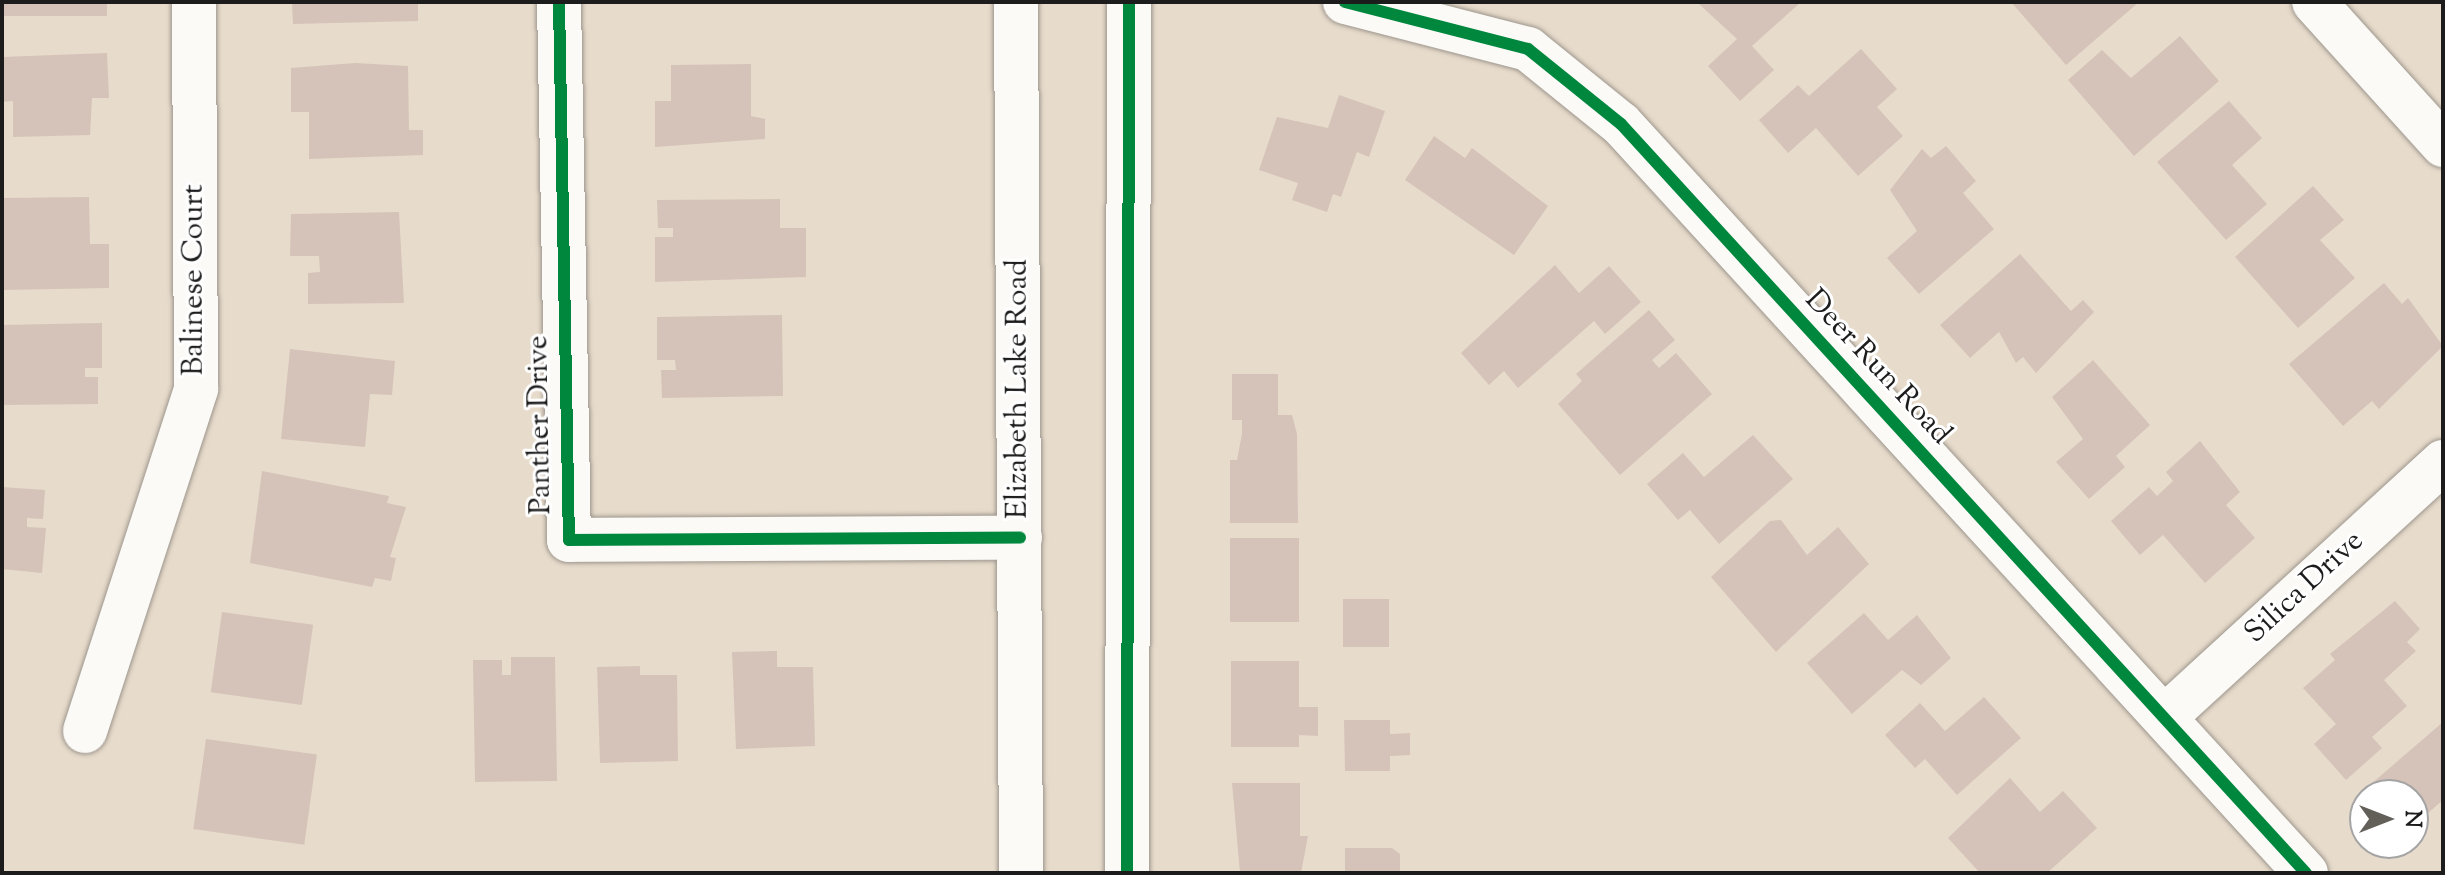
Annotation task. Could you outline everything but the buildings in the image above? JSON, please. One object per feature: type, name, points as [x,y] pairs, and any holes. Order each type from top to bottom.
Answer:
[{"type":"street","name":"Balinese Court","points":[[85,731],[196,389],[194,2]]},
{"type":"street","name":"Panther Drive","points":[[559,2],[569,540],[1020,538]]},
{"type":"street","name":"Elizabeth Lake Road","points":[[1016,2],[1021,873]]},
{"type":"street","points":[[1127,873],[1129,2]]},
{"type":"street","name":"Deer Run Road","points":[[1345,2],[1528,49],[1621,124],[2168,714],[2306,873]]},
{"type":"street","points":[[2314,2],[2443,145]]},
{"type":"street","name":"Silica Drive","points":[[2168,714],[2443,462]]},
{"type":"cycle path","points":[[559,2],[569,540],[1020,538]]},
{"type":"cycle path","points":[[1127,873],[1129,2]]},
{"type":"cycle path","points":[[1345,2],[1528,49],[1621,124],[2306,873]]}]
